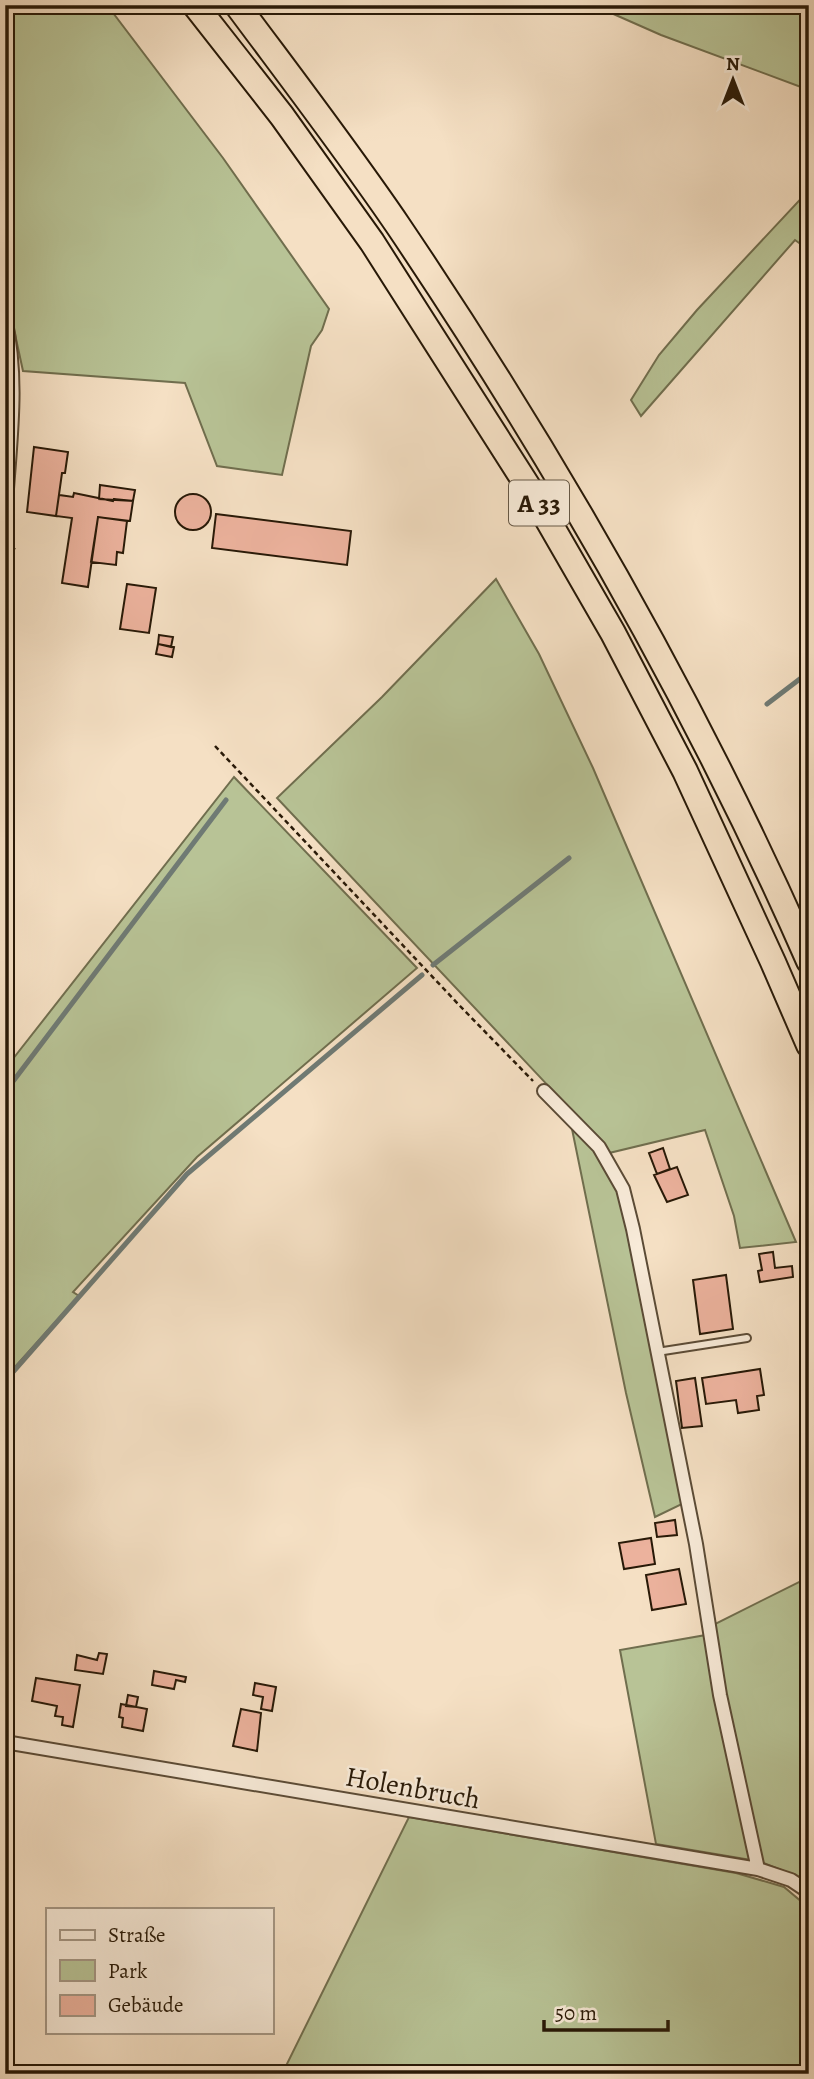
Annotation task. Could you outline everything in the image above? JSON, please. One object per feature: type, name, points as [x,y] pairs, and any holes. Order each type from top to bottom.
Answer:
[{"type":"highway","name":"A 33","points":[[195,5],[282,116],[372,242],[534,496],[613,633],[684,771],[809,1045]]},
{"type":"highway","name":"A 33","points":[[237,5],[399,227],[560,478],[641,620],[709,751],[809,961]]},
{"type":"street","points":[[5,318],[12,351],[14,391],[6,503]]},
{"type":"street","points":[[544,1091],[599,1147],[623,1189],[696,1544],[720,1695],[758,1868]]},
{"type":"street","name":"Holenbruch","points":[[5,1742],[758,1868],[791,1880],[809,1892]]},
{"type":"lane","points":[[657,1352],[747,1338]]},
{"type":"path","points":[[5,558],[16,547]]},
{"type":"path","points":[[215,746],[460,1006],[544,1091]]},
{"type":"green space","points":[[5,5],[107,5],[223,158],[329,309],[322,330],[311,346],[282,475],[217,466],[185,383],[23,371],[5,288]]},
{"type":"green space","points":[[593,5],[809,5],[809,90],[661,35]]},
{"type":"green space","points":[[809,190],[809,250],[795,240],[641,416],[631,400],[659,355],[697,310]]},
{"type":"green space","points":[[496,579],[539,654],[593,768],[796,1242],[740,1248],[734,1216],[705,1130],[609,1153],[277,798],[382,697]]},
{"type":"green space","points":[[234,777],[417,968],[197,1157],[73,1292],[79,1296],[5,1378],[5,1069]]},
{"type":"green space","points":[[572,1129],[596,1151],[619,1192],[682,1504],[655,1517],[626,1393]]},
{"type":"green space","points":[[809,1577],[809,1881],[761,1862],[713,1625]]},
{"type":"green space","points":[[706,1635],[751,1860],[656,1844],[620,1650]]},
{"type":"green space","points":[[409,1817],[736,1873],[784,1887],[809,1908],[809,2074],[282,2074]]},
{"type":"building","points":[[34,447],[68,452],[56,516],[27,512]]},
{"type":"building","points":[[100,485],[135,490],[133,501],[99,499]]},
{"type":"building","points":[[74,493],[113,501],[133,501],[130,521],[98,517],[88,587],[62,583],[72,518],[56,516],[59,495],[73,497]]},
{"type":"building","points":[[193,494],[205,500],[211,512],[205,524],[193,530],[181,524],[175,512],[181,500]]},
{"type":"building","points":[[216,514],[351,531],[347,565],[212,548]]},
{"type":"building","points":[[98,517],[127,521],[123,553],[117,552],[116,565],[91,562]]},
{"type":"building","points":[[127,584],[156,588],[149,633],[120,629]]},
{"type":"building","points":[[159,635],[173,637],[171,647],[158,644]]},
{"type":"building","points":[[158,644],[174,647],[172,657],[156,654]]},
{"type":"building","points":[[663,1148],[670,1169],[657,1174],[649,1153]]},
{"type":"building","points":[[677,1167],[688,1195],[667,1202],[654,1175]]},
{"type":"building","points":[[773,1252],[775,1268],[792,1266],[793,1277],[760,1282],[758,1271],[762,1270],[759,1254]]},
{"type":"building","points":[[726,1275],[733,1329],[700,1334],[693,1280]]},
{"type":"building","points":[[760,1369],[764,1395],[757,1396],[759,1410],[738,1413],[736,1400],[706,1404],[702,1378]]},
{"type":"building","points":[[695,1378],[702,1426],[682,1428],[676,1381]]},
{"type":"building","points":[[675,1520],[677,1535],[657,1537],[655,1523]]},
{"type":"building","points":[[651,1538],[655,1564],[624,1569],[619,1543]]},
{"type":"building","points":[[679,1569],[686,1604],[652,1610],[646,1575]]},
{"type":"building","points":[[99,1653],[107,1654],[103,1674],[75,1670],[77,1655],[97,1660]]},
{"type":"building","points":[[154,1671],[186,1677],[185,1682],[176,1680],[174,1689],[152,1685]]},
{"type":"building","points":[[36,1678],[80,1685],[73,1727],[62,1725],[63,1717],[55,1716],[57,1706],[32,1701]]},
{"type":"building","points":[[255,1683],[276,1687],[272,1711],[261,1709],[263,1697],[253,1695]]},
{"type":"building","points":[[128,1695],[138,1697],[136,1707],[126,1706]]},
{"type":"building","points":[[121,1704],[147,1709],[143,1731],[122,1727],[123,1718],[119,1717]]},
{"type":"building","points":[[241,1709],[261,1713],[257,1751],[233,1746]]},
{"type":"waterway","points":[[767,704],[809,672]]},
{"type":"waterway","points":[[5,1092],[226,800]]},
{"type":"waterway","points":[[433,965],[569,858]]},
{"type":"waterway","points":[[5,1381],[187,1174],[422,975]]}]
